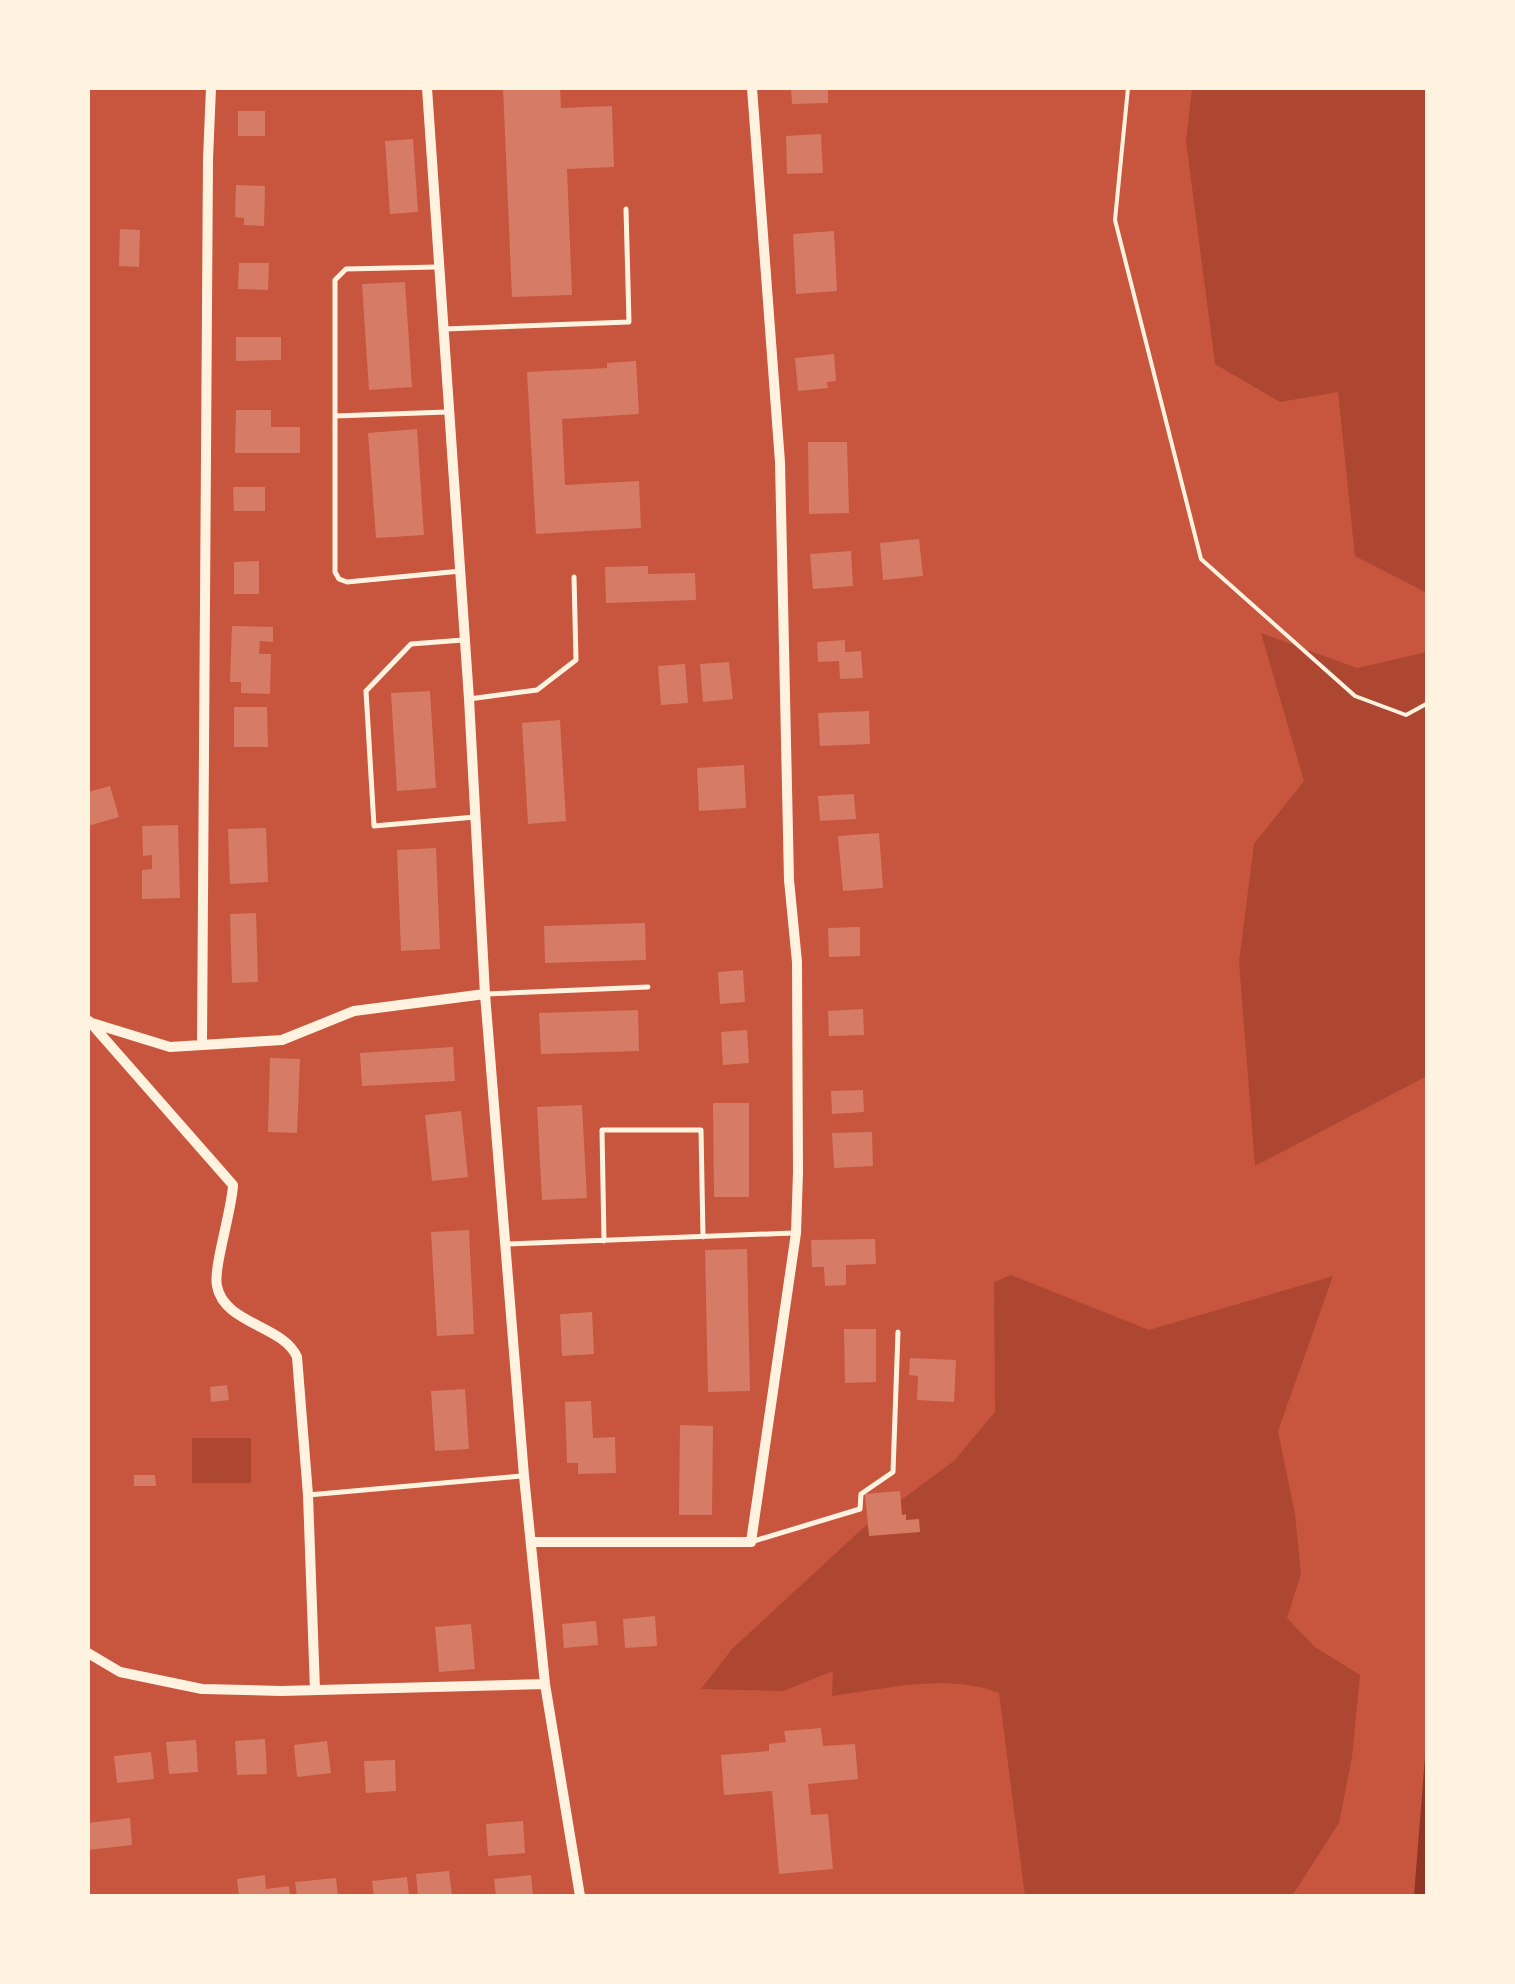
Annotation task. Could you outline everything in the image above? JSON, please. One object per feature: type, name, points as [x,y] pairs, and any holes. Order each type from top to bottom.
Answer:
[{"type":"street","points":[[202,1046],[211,88]]},
{"type":"street","points":[[427,88],[470,698],[485,994],[524,1476],[545,1684],[580,1896]]},
{"type":"street","points":[[532,1542],[751,1542],[796,1233],[797,962],[789,880],[780,462],[752,88]]},
{"type":"street","points":[[88,1021],[157,1044],[202,1046],[282,1040],[354,1011],[485,994]]},
{"type":"street","points":[[88,1021],[233,1185],[216,1283],[222,1299],[292,1346],[297,1357],[308,1495],[315,1690]]},
{"type":"street","points":[[88,1653],[120,1672],[202,1688],[315,1690],[545,1684]]},
{"type":"lane","points":[[444,329],[629,322],[626,209]]},
{"type":"lane","points":[[440,267],[346,269],[335,280],[335,572],[346,582],[461,571]]},
{"type":"lane","points":[[336,416],[450,412]]},
{"type":"lane","points":[[470,698],[537,690],[576,660],[574,577]]},
{"type":"lane","points":[[466,640],[411,644],[366,691],[374,826],[475,817]]},
{"type":"lane","points":[[485,994],[648,987]]},
{"type":"lane","points":[[604,1240],[602,1130],[701,1130],[703,1237]]},
{"type":"lane","points":[[506,1244],[796,1233]]},
{"type":"lane","points":[[751,1542],[860,1509],[861,1494],[893,1472],[898,1332]]},
{"type":"lane","points":[[308,1495],[524,1476]]},
{"type":"path","points":[[1128,88],[1115,220],[1201,558],[1355,696],[1406,715],[1428,703]]},
{"type":"shaded area","points":[[1192,88],[1427,88],[1427,593],[1355,556],[1338,392],[1280,402],[1215,364],[1186,141]]},
{"type":"shaded area","points":[[1261,633],[1357,668],[1427,652],[1427,1076],[1255,1166],[1239,962],[1254,844],[1304,781]]},
{"type":"shaded area","points":[[1011,1275],[1149,1330],[1333,1276],[1278,1431],[1295,1514],[1301,1574],[1287,1618],[1315,1647],[1360,1675],[1352,1757],[1339,1823],[1292,1896],[1025,1896],[999,1693],[938,1683],[832,1696],[833,1671],[783,1691],[701,1689],[732,1649],[862,1529],[954,1461],[995,1412],[994,1282]]},
{"type":"shaded area","points":[[192,1438],[251,1438],[251,1483],[192,1483]]},
{"type":"shaded area","points":[[1427,1732],[1427,1896],[1414,1896]]},
{"type":"building","points":[[503,88],[560,88],[561,108],[612,106],[614,167],[567,169],[572,295],[512,297]]},
{"type":"building","points":[[791,88],[828,88],[828,103],[792,104]]},
{"type":"building","points":[[238,111],[265,111],[265,136],[238,136]]},
{"type":"building","points":[[821,134],[823,173],[787,174],[786,136]]},
{"type":"building","points":[[413,139],[418,212],[390,214],[385,141]]},
{"type":"building","points":[[236,185],[265,186],[264,226],[244,225],[244,218],[235,217]]},
{"type":"building","points":[[120,229],[140,230],[139,267],[119,266]]},
{"type":"building","points":[[834,231],[837,291],[796,294],[793,234]]},
{"type":"building","points":[[239,263],[269,263],[268,290],[238,289]]},
{"type":"building","points":[[405,282],[412,387],[369,390],[362,284]]},
{"type":"building","points":[[236,337],[281,337],[281,360],[236,361]]},
{"type":"building","points":[[834,354],[836,381],[827,382],[828,388],[798,391],[795,358]]},
{"type":"building","points":[[636,361],[639,414],[562,419],[565,485],[639,481],[641,528],[536,534],[527,372],[607,368],[607,363]]},
{"type":"building","points":[[236,410],[271,410],[271,427],[300,427],[300,453],[235,453]]},
{"type":"building","points":[[417,429],[424,535],[376,538],[368,433]]},
{"type":"building","points":[[808,442],[847,442],[849,513],[809,514]]},
{"type":"building","points":[[233,487],[265,487],[265,511],[234,511]]},
{"type":"building","points":[[919,539],[923,576],[883,580],[880,543]]},
{"type":"building","points":[[851,551],[853,586],[813,589],[810,554]]},
{"type":"building","points":[[259,561],[259,594],[234,594],[234,562]]},
{"type":"building","points":[[648,566],[648,574],[695,573],[696,600],[606,603],[605,567]]},
{"type":"building","points":[[232,626],[273,627],[273,642],[260,641],[259,654],[271,654],[270,694],[241,693],[241,682],[230,682]]},
{"type":"building","points":[[845,640],[845,652],[861,651],[863,678],[840,679],[839,661],[818,662],[817,642]]},
{"type":"building","points":[[729,662],[733,699],[703,702],[700,664]]},
{"type":"building","points":[[685,664],[688,703],[661,705],[658,666]]},
{"type":"building","points":[[430,691],[436,788],[397,791],[391,693]]},
{"type":"building","points":[[234,707],[267,707],[268,747],[234,747]]},
{"type":"building","points":[[869,711],[870,744],[820,746],[818,713]]},
{"type":"building","points":[[560,720],[566,821],[528,824],[522,723]]},
{"type":"building","points":[[744,765],[746,808],[699,811],[697,768]]},
{"type":"building","points":[[110,786],[119,817],[88,826],[88,792]]},
{"type":"building","points":[[854,794],[856,819],[820,821],[818,796]]},
{"type":"building","points":[[178,825],[180,898],[142,899],[142,870],[152,869],[152,855],[143,856],[142,826]]},
{"type":"building","points":[[266,828],[268,882],[230,884],[228,829]]},
{"type":"building","points":[[879,833],[883,888],[843,891],[838,836]]},
{"type":"building","points":[[436,848],[440,949],[401,951],[397,850]]},
{"type":"building","points":[[256,913],[258,982],[232,983],[230,914]]},
{"type":"building","points":[[645,923],[646,960],[545,963],[544,926]]},
{"type":"building","points":[[860,927],[860,956],[829,957],[828,928]]},
{"type":"building","points":[[743,970],[745,1002],[720,1004],[718,972]]},
{"type":"building","points":[[863,1009],[864,1035],[829,1036],[828,1011]]},
{"type":"building","points":[[638,1010],[639,1051],[541,1054],[539,1013]]},
{"type":"building","points":[[747,1030],[749,1063],[723,1065],[721,1032]]},
{"type":"building","points":[[453,1047],[455,1081],[362,1086],[360,1053]]},
{"type":"building","points":[[270,1058],[300,1059],[297,1133],[268,1132]]},
{"type":"building","points":[[863,1090],[864,1112],[832,1114],[831,1091]]},
{"type":"building","points":[[713,1103],[749,1103],[749,1197],[714,1197]]},
{"type":"building","points":[[582,1105],[587,1198],[542,1200],[537,1107]]},
{"type":"building","points":[[461,1111],[468,1177],[432,1181],[425,1115]]},
{"type":"building","points":[[872,1132],[873,1166],[834,1168],[832,1133]]},
{"type":"building","points":[[469,1230],[474,1334],[437,1336],[431,1232]]},
{"type":"building","points":[[875,1239],[876,1264],[846,1265],[846,1285],[825,1286],[824,1267],[812,1267],[811,1240]]},
{"type":"building","points":[[747,1249],[750,1391],[708,1392],[705,1250]]},
{"type":"building","points":[[592,1312],[594,1354],[562,1356],[560,1314]]},
{"type":"building","points":[[844,1329],[876,1329],[876,1382],[845,1383]]},
{"type":"building","points":[[910,1358],[956,1360],[954,1402],[917,1400],[918,1376],[909,1375]]},
{"type":"building","points":[[227,1385],[229,1400],[211,1402],[210,1387]]},
{"type":"building","points":[[465,1389],[469,1449],[435,1451],[431,1391]]},
{"type":"building","points":[[591,1401],[593,1438],[615,1437],[616,1473],[578,1474],[578,1463],[567,1463],[565,1402]]},
{"type":"building","points":[[680,1425],[713,1426],[712,1515],[679,1515]]},
{"type":"building","points":[[134,1475],[155,1475],[156,1486],[134,1486]]},
{"type":"building","points":[[900,1491],[902,1515],[906,1514],[906,1520],[919,1519],[920,1532],[869,1536],[865,1494]]},
{"type":"building","points":[[655,1616],[657,1646],[625,1648],[623,1619]]},
{"type":"building","points":[[596,1621],[598,1645],[564,1648],[562,1624]]},
{"type":"building","points":[[471,1624],[475,1669],[439,1672],[435,1627]]},
{"type":"building","points":[[821,1728],[823,1746],[855,1744],[858,1779],[808,1784],[811,1815],[828,1814],[833,1869],[779,1874],[772,1791],[724,1795],[721,1755],[769,1751],[769,1744],[786,1742],[784,1731]]},
{"type":"building","points":[[265,1739],[267,1774],[237,1775],[235,1741]]},
{"type":"building","points":[[196,1740],[198,1772],[169,1774],[166,1742]]},
{"type":"building","points":[[327,1741],[331,1773],[297,1777],[294,1745]]},
{"type":"building","points":[[151,1752],[154,1779],[117,1783],[114,1756]]},
{"type":"building","points":[[395,1760],[396,1791],[366,1793],[364,1761]]},
{"type":"building","points":[[130,1818],[132,1845],[88,1850],[88,1823]]},
{"type":"building","points":[[523,1821],[525,1853],[488,1856],[486,1824]]},
{"type":"building","points":[[449,1871],[452,1896],[418,1896],[416,1874]]},
{"type":"building","points":[[265,1875],[266,1889],[289,1886],[290,1896],[239,1896],[237,1879]]},
{"type":"building","points":[[531,1875],[533,1896],[496,1896],[494,1879]]},
{"type":"building","points":[[407,1877],[409,1896],[374,1896],[372,1881]]},
{"type":"building","points":[[336,1878],[338,1896],[297,1896],[295,1882]]}]
